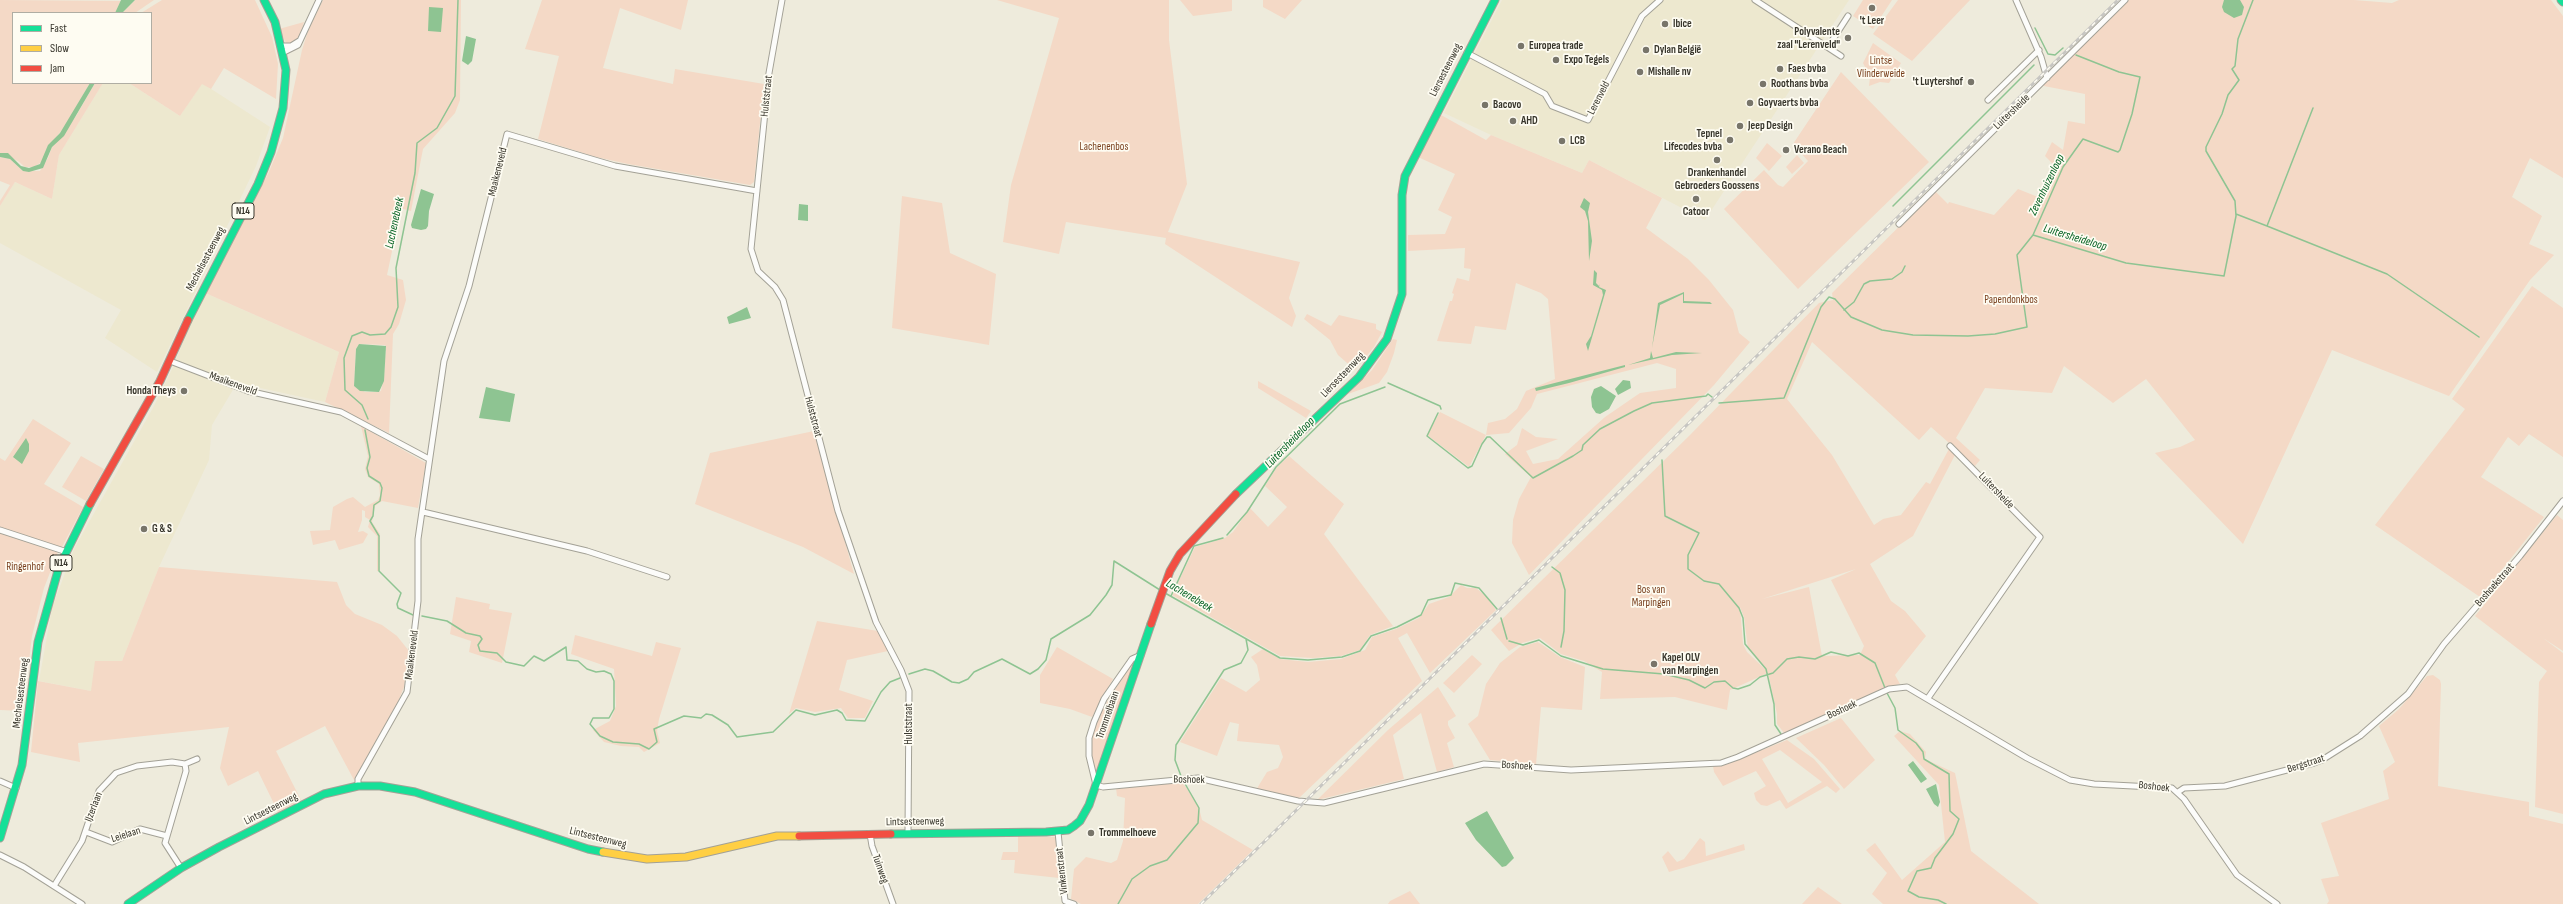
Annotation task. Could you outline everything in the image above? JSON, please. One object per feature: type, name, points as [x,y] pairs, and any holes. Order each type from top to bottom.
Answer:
[{"type":"street","name":"Mechelsesteenweg","points":[[0,838],[16,788],[24,756],[41,627],[59,567],[85,512],[149,404],[170,361],[192,299],[266,153],[280,98],[279,56],[281,49],[275,28],[260,0]]},
{"type":"street","name":"Mechelsesteenweg","points":[[264,0],[275,22],[275,28]]},
{"type":"street","points":[[281,49],[296,48],[319,0]]},
{"type":"street","name":"Hulststraat","points":[[782,0],[769,73],[751,249],[754,263],[758,271],[775,287],[783,300],[838,511],[873,615],[901,670],[909,691],[908,833]]},
{"type":"street","name":"Liersesteenweg","points":[[1141,654],[1170,571],[1180,554],[1223,507],[1359,377],[1369,366],[1387,339],[1402,294],[1402,195],[1405,176],[1495,0]]},
{"type":"street","name":"Lerenveld","points":[[1467,53],[1544,94],[1552,106],[1588,120],[1642,16],[1660,0]]},
{"type":"street","points":[[1755,0],[1841,56]]},
{"type":"street","points":[[2016,0],[2039,50],[2047,78]]},
{"type":"street","name":"Luitersheide","points":[[1899,224],[2125,0]]},
{"type":"street","points":[[1828,47],[1848,16]]},
{"type":"street","points":[[1988,100],[2039,50]]},
{"type":"street","name":"Maaikeneveld","points":[[358,786],[358,779],[407,692],[418,602],[417,553],[429,459],[444,361],[469,286],[507,134],[615,166],[757,191]]},
{"type":"street","name":"Maaikeneveld","points":[[170,361],[248,391],[341,412],[429,459]]},
{"type":"street","name":"Luitersheide","points":[[1928,698],[2040,537],[1950,446]]},
{"type":"street","name":"Boshoekstraat","points":[[2427,668],[2563,501]]},
{"type":"street","points":[[423,512],[587,551],[667,577]]},
{"type":"street","points":[[0,530],[67,552]]},
{"type":"street","points":[[1096,785],[1089,756],[1089,738],[1094,722],[1104,699],[1132,659],[1141,654]]},
{"type":"street","name":"Trommelbaan","points":[[1096,785],[1141,654]]},
{"type":"street","name":"Bergstraat","points":[[2178,792],[2184,788],[2225,786],[2322,760],[2360,736],[2395,706],[2427,668]]},
{"type":"street","name":"Boshoek","points":[[1096,785],[1103,787],[1198,778],[1298,801],[1324,803],[1484,764],[1572,770],[1721,763],[1738,757],[1889,689],[1907,687],[1928,698],[2027,758],[2070,780],[2094,784],[2172,788],[2178,792],[2237,875],[2277,904]]},
{"type":"street","name":"IJzerlaan","points":[[54,886],[86,832],[96,796],[116,773],[137,766],[172,762],[185,764],[197,759]]},
{"type":"street","points":[[181,868],[165,843],[186,771],[185,764]]},
{"type":"street","points":[[0,781],[16,788]]},
{"type":"street","name":"Lintsesteenweg","points":[[128,904],[181,868],[324,794],[358,786],[380,786],[415,792],[588,849],[647,859],[686,857],[758,838],[777,836],[1058,832],[1068,830],[1080,821],[1096,785]]},
{"type":"street","name":"Leielaan","points":[[86,832],[112,842],[140,829],[167,836]]},
{"type":"street","name":"Vinkenstraat","points":[[1058,832],[1065,901],[1074,904]]},
{"type":"street","name":"Tuinweg","points":[[870,834],[877,860],[893,904]]},
{"type":"street","points":[[0,855],[24,867],[82,904]]},
{"type":"shaded area","points":[[121,0],[135,0],[123,12],[115,12]]},
{"type":"shaded area","points":[[1502,0],[1849,0],[1705,220],[1589,160],[1582,173],[1491,135],[1444,113]]},
{"type":"shaded area","points":[[2224,0],[2240,0],[2244,7],[2242,15],[2234,18],[2224,12],[2222,7]]},
{"type":"shaded area","points":[[429,7],[443,8],[441,32],[428,31]]},
{"type":"shaded area","points":[[466,36],[476,39],[472,61],[468,65],[462,61]]},
{"type":"shaded area","points":[[202,83],[270,127],[256,166],[157,372],[105,338],[121,310],[0,243],[0,206],[15,182],[52,199],[59,155],[102,84],[131,84],[180,116]]},
{"type":"shaded area","points":[[89,84],[94,84],[64,136],[52,147],[43,168],[29,172],[23,171],[10,159],[0,157],[0,153],[8,153],[21,166],[29,168],[40,164],[48,145],[60,133]]},
{"type":"shaded area","points":[[421,189],[434,194],[429,211],[428,226],[426,229],[421,230],[412,228],[411,225]]},
{"type":"shaded area","points":[[1584,198],[1590,203],[1588,212],[1592,241],[1589,261],[1588,221],[1585,211],[1580,207]]},
{"type":"shaded area","points":[[799,204],[808,205],[808,221],[798,220]]},
{"type":"shaded area","points":[[1594,270],[1597,273],[1596,283],[1599,286],[1600,284],[1599,287],[1606,290],[1588,351],[1586,344],[1591,336],[1603,295],[1602,290],[1593,285]]},
{"type":"shaded area","points":[[203,292],[339,352],[325,402],[237,383],[212,425],[209,460],[159,567],[122,661],[91,691],[39,681],[52,608],[74,549],[154,406],[173,367]]},
{"type":"shaded area","points":[[1684,292],[1684,301],[1710,302],[1712,304],[1683,303],[1683,294],[1660,305],[1652,348],[1658,303]]},
{"type":"shaded area","points":[[747,307],[751,318],[729,324],[727,317]]},
{"type":"shaded area","points":[[359,344],[386,346],[384,381],[379,392],[360,391],[354,386],[356,349]]},
{"type":"shaded area","points":[[1651,351],[1653,358],[1676,352],[1702,353],[1672,355],[1628,365],[1650,358]]},
{"type":"shaded area","points":[[1625,365],[1625,367],[1569,383],[1536,391],[1535,388]]},
{"type":"shaded area","points":[[1623,380],[1630,381],[1631,388],[1618,395],[1615,389]]},
{"type":"shaded area","points":[[1601,386],[1616,396],[1609,409],[1600,414],[1596,413],[1592,407],[1591,397],[1594,389]]},
{"type":"shaded area","points":[[486,387],[515,394],[510,422],[479,418]]},
{"type":"shaded area","points":[[26,438],[29,444],[29,451],[22,464],[13,457]]},
{"type":"shaded area","points":[[1913,761],[1927,779],[1921,783],[1908,765]]},
{"type":"shaded area","points":[[1936,784],[1940,802],[1938,807],[1934,804],[1926,789]]},
{"type":"shaded area","points":[[1487,811],[1514,858],[1506,866],[1502,867],[1476,840],[1465,823]]},
{"type":"green space","points":[[0,0],[121,1],[116,12],[12,12],[12,84],[89,84],[66,125],[46,150],[43,161],[34,167],[25,167],[18,161],[0,153]]},
{"type":"green space","points":[[135,0],[154,0],[136,12],[123,12]]},
{"type":"green space","points":[[162,0],[255,0],[272,37],[278,64],[276,99],[224,68],[211,89],[202,84],[180,116],[131,84],[152,84],[152,12],[143,12]]},
{"type":"green space","points":[[323,0],[461,0],[460,100],[455,113],[423,149],[411,211],[396,207],[394,242],[387,275],[403,280],[406,300],[399,324],[393,334],[389,433],[325,402],[339,352],[203,292],[268,174],[283,138],[302,50],[308,31]],"holes":[[[359,344],[385,345],[384,375],[381,391],[365,392],[354,386],[356,349]]]},
{"type":"green space","points":[[542,0],[688,0],[681,30],[620,8],[603,68],[673,84],[675,69],[764,84],[754,182],[750,185],[628,164],[596,157],[538,139],[559,56],[525,49]]},
{"type":"green space","name":"Lachenenbos","points":[[997,0],[1169,0],[1169,40],[1187,184],[1168,232],[1300,262],[1289,298],[1296,316],[1292,327],[1165,244],[1166,238],[1066,222],[1059,254],[1003,242],[1011,185],[1059,18]]},
{"type":"green space","points":[[1180,0],[1232,0],[1232,11],[1193,16]]},
{"type":"green space","points":[[1263,0],[1302,0],[1285,19],[1263,7]]},
{"type":"green space","name":"'t Leer","points":[[1863,0],[1892,0],[1873,29],[1853,16]]},
{"type":"green space","points":[[1898,0],[1970,0],[1912,61],[1873,34]]},
{"type":"green space","points":[[2129,0],[2354,0],[2392,3],[2399,0],[2551,0],[2563,16],[2563,178],[2530,158],[2512,197],[2542,216],[2529,244],[2554,255],[2530,280],[2449,396],[2332,350],[2243,544],[2155,453],[2180,447],[2195,440],[2146,379],[2113,403],[2064,366],[2052,393],[1985,388],[1956,438],[1980,460],[1975,466],[1931,427],[1919,440],[1812,342],[1787,399],[1832,455],[1874,525],[1883,519],[1901,515],[1926,482],[1930,484],[1949,449],[1956,453],[1913,536],[1870,564],[1891,601],[1905,611],[1926,636],[1895,675],[1900,684],[1886,687],[1785,734],[1777,724],[1777,714],[1768,673],[1730,690],[1727,710],[1675,697],[1600,699],[1602,672],[1584,661],[1561,654],[1540,638],[1522,643],[1509,651],[1491,630],[1690,435],[1819,303],[1833,300],[1832,293],[1935,191],[1948,204],[1949,202],[1994,215],[2018,189],[2043,199],[2057,168],[2045,156],[2052,142],[2063,150],[2068,121],[2085,124],[2085,94],[2044,86],[2044,82]],"holes":[[[1856,569],[1831,580],[1864,646],[1860,655],[1822,656],[1809,587],[1762,599]],[[1740,607],[1744,617],[1748,649],[1768,672],[1747,652],[1743,644]]]},
{"type":"green space","points":[[304,22],[298,40],[290,44],[286,43],[279,29]]},
{"type":"green space","name":"Lintse Vlinderweide","points":[[1873,43],[1901,63],[1889,83],[1880,82],[1869,86],[1870,77],[1863,63]]},
{"type":"green space","points":[[1841,72],[1929,162],[1798,289],[1724,209],[1764,170],[1778,185],[1783,187],[1808,161],[1793,144]]},
{"type":"green space","points":[[94,84],[102,84],[59,155],[52,199],[15,182],[0,206],[0,201],[10,185],[0,181],[0,157],[10,159],[23,171],[40,171],[48,158],[52,147],[76,116]]},
{"type":"green space","points":[[1441,115],[1486,140],[1491,135],[1582,173],[1589,160],[1662,198],[1646,228],[1688,259],[1709,280],[1733,310],[1739,333],[1750,342],[1714,385],[1529,575],[1512,543],[1513,520],[1519,499],[1531,477],[1505,454],[1517,445],[1522,428],[1536,437],[1558,439],[1526,451],[1533,464],[1558,459],[1605,417],[1640,393],[1676,388],[1676,369],[1657,363],[1537,394],[1531,408],[1509,433],[1486,435],[1488,423],[1505,419],[1517,409],[1526,391],[1555,379],[1548,299],[1541,293],[1516,283],[1506,330],[1475,326],[1471,344],[1437,341],[1450,301],[1452,301],[1454,294],[1452,293],[1457,278],[1469,281],[1471,269],[1464,268],[1465,248],[1408,251],[1408,235],[1445,234],[1452,217],[1438,210],[1455,174],[1418,157]]},
{"type":"green space","points":[[1767,143],[1782,156],[1769,171],[1756,158]]},
{"type":"green space","points":[[1797,155],[1804,163],[1792,174],[1786,167]]},
{"type":"green space","points":[[902,196],[942,203],[950,253],[996,274],[989,345],[892,328]]},
{"type":"green space","points":[[2532,286],[2563,308],[2563,457],[2529,434],[2519,446],[2508,437],[2481,477],[2544,517],[2480,597],[2375,525],[2465,409],[2452,399]]},
{"type":"green space","points":[[1307,314],[1331,326],[1339,315],[1376,324],[1376,329],[1382,332],[1374,347],[1355,370],[1338,355],[1330,340],[1304,319]]},
{"type":"green space","points":[[1393,339],[1397,340],[1394,353],[1387,372],[1379,383],[1348,394],[1372,370]]},
{"type":"green space","points":[[1258,381],[1311,411],[1306,418],[1258,388]]},
{"type":"green space","points":[[1440,412],[1486,435],[1469,467],[1427,435]]},
{"type":"green space","points":[[33,419],[71,443],[44,484],[83,507],[61,549],[0,528],[0,458],[5,461]]},
{"type":"green space","points":[[361,426],[426,463],[418,508],[382,501],[375,506],[372,522],[380,534],[379,571],[377,571],[377,536],[368,527],[370,520],[365,517],[365,511],[362,510],[362,520],[358,532],[363,531],[368,534],[363,543],[339,550],[335,540],[313,545],[310,531],[330,530],[333,507],[347,499],[353,497],[365,507],[378,500],[380,495],[379,484],[368,477],[365,469],[368,456]]},
{"type":"green space","points":[[814,431],[854,574],[803,547],[695,504],[710,453]]},
{"type":"green space","points":[[81,456],[104,469],[86,501],[62,487]]},
{"type":"green space","points":[[1289,456],[1344,504],[1324,534],[1393,626],[1370,635],[1360,650],[1341,656],[1313,658],[1280,656],[1172,595],[1195,547],[1225,538],[1233,532],[1250,508],[1268,527],[1287,507],[1265,486],[1277,467]]},
{"type":"green space","points":[[2557,515],[2563,520],[2563,651],[2543,638],[2563,653],[2563,814],[2535,807],[2539,682],[2547,671],[2475,616]]},
{"type":"green space","name":"Ringenhof","points":[[0,532],[58,552],[44,588],[32,636],[23,711],[0,710]]},
{"type":"green space","points":[[159,567],[337,582],[346,605],[355,614],[382,625],[397,636],[409,651],[404,687],[398,702],[354,780],[325,726],[276,751],[301,800],[278,812],[258,771],[228,786],[220,768],[229,727],[78,743],[80,762],[31,752],[38,681],[91,691],[95,661],[122,661]]},
{"type":"green space","points":[[1461,585],[1467,588],[1476,588],[1487,597],[1496,610],[1430,673],[1407,633],[1398,638],[1422,681],[1299,798],[1256,790],[1267,772],[1278,768],[1283,757],[1279,745],[1237,741],[1239,724],[1230,722],[1217,756],[1180,742],[1221,678],[1246,692],[1260,680],[1257,665],[1251,657],[1263,649],[1280,659],[1308,662],[1341,659],[1365,650],[1372,637],[1396,629],[1419,618],[1429,604],[1449,597]]},
{"type":"green space","points":[[456,597],[490,604],[489,609],[512,613],[502,663],[469,652],[471,641],[450,634]]},
{"type":"green space","points":[[817,621],[878,631],[888,651],[847,660],[839,690],[873,701],[865,718],[848,718],[841,708],[815,712],[796,708],[789,714]]},
{"type":"green space","points":[[575,635],[652,656],[656,642],[681,648],[659,719],[657,731],[660,743],[644,752],[639,747],[621,746],[604,742],[593,730],[610,721],[616,706],[614,669],[571,654]]},
{"type":"green space","points":[[1538,642],[1560,657],[1585,667],[1582,710],[1541,707],[1536,764],[1490,760],[1468,724],[1478,716],[1486,684],[1500,663],[1520,647]]},
{"type":"green space","points":[[1057,647],[1113,679],[1092,717],[1070,709],[1040,703],[1040,675]]},
{"type":"green space","points":[[1472,655],[1482,664],[1454,693],[1443,683]]},
{"type":"green space","points":[[1135,661],[1096,773],[1090,754],[1093,733],[1101,712],[1132,662]]},
{"type":"green space","points":[[2433,675],[2440,680],[2441,684],[2438,786],[2529,802],[2529,816],[2563,824],[2563,904],[2327,904],[2329,901],[2321,879],[2339,876],[2321,823],[2389,799],[2383,771],[2395,762],[2379,726],[2399,709],[2427,676]]},
{"type":"green space","points":[[1438,687],[1456,716],[1448,721],[1448,725],[1455,738],[1447,743],[1454,767],[1437,772],[1421,713],[1393,735],[1404,779],[1317,800],[1388,730]]},
{"type":"green space","points":[[1841,718],[1875,760],[1844,789],[1824,765],[1796,738]]},
{"type":"green space","points":[[1900,731],[1910,734],[1926,752],[1925,759],[1955,773],[1971,851],[2039,904],[1883,904],[1872,894],[1887,873],[1866,850],[1875,843],[1902,880],[1945,842],[1939,785],[1894,736]]},
{"type":"green space","points":[[1787,740],[1814,759],[1840,789],[1836,793],[1827,786],[1786,809],[1780,800],[1767,806],[1761,805],[1756,800],[1754,793],[1766,786],[1756,771],[1723,786],[1714,772],[1713,766],[1727,764]],"holes":[[[1780,750],[1822,782],[1788,803],[1762,759]]]},
{"type":"green space","points":[[1182,781],[1199,808],[1202,820],[1253,850],[1198,904],[1081,904],[1071,899],[1074,869],[1086,857],[1111,863],[1117,860],[1123,841],[1125,798],[1117,796],[1116,788]]},
{"type":"green space","points":[[1018,836],[1056,837],[1059,878],[1014,873],[1015,860],[1001,860],[1003,852],[1018,852]]},
{"type":"green space","points":[[1700,838],[1705,842],[1706,856],[1744,844],[1745,850],[1669,872],[1662,857],[1668,851],[1677,862],[1684,859]]},
{"type":"green space","points":[[1818,887],[1842,904],[1802,904]]},
{"type":"green space","points":[[1410,891],[1420,904],[1388,904],[1390,901]]},
{"type":"waterway","name":"Lachenebeek","points":[[368,419],[362,405],[345,390],[344,358],[352,336],[362,332],[370,335],[385,334],[391,327],[398,307],[396,268],[415,173],[417,143],[437,128],[455,96],[458,0]]},
{"type":"waterway","name":"Luitersheideloop","points":[[2033,235],[2126,263],[2224,276],[2236,216],[2235,201],[2206,151],[2206,147],[2222,114],[2228,95],[2239,80],[2232,69],[2235,66],[2238,39],[2253,0]]},
{"type":"waterway","name":"Zevenhuizenloop","points":[[2035,28],[2048,54],[2055,55],[2063,48]]},
{"type":"waterway","name":"Luitersheideloop","points":[[1719,403],[1784,398],[1821,307],[1829,297],[1835,299],[1851,317],[1882,330],[1913,335],[1968,336],[1995,334],[2027,327],[2017,255],[2033,235],[2063,167],[2083,139],[2118,152],[2120,150],[2132,114],[2140,77],[2119,72],[2076,55]]},
{"type":"waterway","points":[[1893,206],[2034,65]]},
{"type":"waterway","points":[[2236,214],[2267,226],[2313,108]]},
{"type":"waterway","points":[[2267,226],[2387,274],[2479,337]]},
{"type":"waterway","points":[[1844,310],[1854,302],[1864,284],[1870,281],[1892,279],[1902,272],[1905,266]]},
{"type":"waterway","name":"Luitersheideloop","points":[[1388,383],[1440,406],[1441,409]]},
{"type":"waterway","name":"Luitersheideloop","points":[[1227,535],[1247,512],[1276,467],[1340,404],[1385,387]]},
{"type":"waterway","name":"Luitersheideloop","points":[[1438,413],[1427,436],[1468,468],[1472,466],[1482,444],[1487,437],[1490,437],[1533,478],[1582,450],[1583,445],[1600,429],[1634,411],[1652,403],[1706,396],[1708,394],[1712,397]]},
{"type":"waterway","name":"Lachenebeek","points":[[365,430],[370,457],[367,468],[369,476],[380,483],[382,488],[380,501],[374,505],[373,516],[370,521],[379,536],[379,571],[401,593],[397,604],[398,608],[413,615]]},
{"type":"waterway","points":[[1662,460],[1665,516],[1699,533],[1688,555],[1688,569],[1704,581],[1719,584],[1739,608],[1743,618],[1745,644],[1766,669],[1774,704],[1775,725],[1781,734]]},
{"type":"waterway","name":"Luitersheideloop","points":[[1171,596],[1194,546],[1223,538]]},
{"type":"waterway","name":"Lachenebeek","points":[[909,674],[925,669],[933,671],[952,682],[959,683],[968,679],[974,672],[1002,659],[1030,674],[1038,669],[1046,660],[1051,639],[1090,615],[1106,595],[1112,585],[1114,561],[1160,590]]},
{"type":"waterway","points":[[1552,567],[1560,573],[1565,590],[1564,631],[1561,647]]},
{"type":"waterway","name":"Lachenebeek","points":[[1165,593],[1280,658],[1308,660],[1342,657],[1360,651],[1371,636],[1397,627],[1421,615],[1428,600],[1451,595],[1455,583],[1479,588],[1497,609]]},
{"type":"waterway","name":"Lachenebeek","points":[[422,616],[447,621],[466,633],[480,636],[482,639],[478,645],[480,651],[497,653],[506,662],[524,666],[534,656],[544,661],[566,647],[567,660],[578,661],[587,669],[596,672],[604,671],[611,674],[614,681],[614,709],[609,718],[593,718],[590,724],[600,736],[613,742],[639,744],[649,749],[657,742],[654,729],[684,716],[701,718],[706,714],[712,715],[728,725],[737,737],[773,732],[796,710],[815,715],[837,710],[842,713],[846,720],[865,721],[881,692],[890,682],[900,678]]},
{"type":"waterway","name":"Lachenebeek","points":[[1501,618],[1507,639]]},
{"type":"waterway","points":[[1181,776],[1175,760],[1176,745],[1224,670],[1241,663],[1248,650],[1246,639]]},
{"type":"waterway","name":"Lachenebeek","points":[[1509,641],[1523,645],[1539,640],[1561,656],[1603,669],[1664,674],[1689,680],[1705,688],[1714,682],[1725,681],[1733,688],[1738,689],[1750,685],[1760,677],[1773,673],[1787,659],[1799,657],[1815,659],[1831,652],[1848,656],[1859,653],[1875,663],[1885,688]]},
{"type":"waterway","name":"Lachenebeek","points":[[1887,693],[1895,708],[1898,730],[1916,743],[1923,752],[1924,759],[1949,774],[1950,811],[1959,819],[1953,834],[1935,858],[1931,868],[1917,871],[1908,891],[1919,897],[1938,900],[1946,904]]},
{"type":"waterway","points":[[1118,904],[1132,879],[1150,866],[1167,860],[1198,823],[1199,808],[1184,782]]},
{"type":"railway","points":[[1201,904],[2118,0]]},
{"type":"traffic: fast","points":[[188,320],[258,184],[271,152],[283,108],[286,70],[275,22],[264,0]]},
{"type":"traffic: fast","points":[[1236,494],[1359,377],[1387,339],[1402,294],[1402,195],[1405,176],[1495,0]]},
{"type":"traffic: fast","points":[[0,838],[22,765],[38,642],[59,567],[90,504]]},
{"type":"traffic: fast","points":[[891,834],[1046,832],[1068,830],[1074,826],[1080,821],[1089,805],[1151,624]]},
{"type":"traffic: fast","points":[[128,904],[181,868],[219,847],[324,794],[358,786],[380,786],[415,792],[588,849],[603,852]]},
{"type":"traffic: slow","points":[[603,852],[647,859],[686,857],[777,836],[799,836]]},
{"type":"traffic: jam","points":[[90,504],[160,381],[188,320]]},
{"type":"traffic: jam","points":[[1151,624],[1170,571],[1180,554],[1236,494]]},
{"type":"traffic: jam","points":[[799,836],[891,834]]},
{"type":"place","name":"'t Leer","points":[[1872,8]]},
{"type":"place","name":"Ibice","points":[[1665,24]]},
{"type":"place","name":"Polyvalente zaal \"Lerenveld\"","points":[[1848,38]]},
{"type":"place","name":"Europea trade","points":[[1521,46]]},
{"type":"place","name":"Dylan België","points":[[1646,50]]},
{"type":"place","name":"Expo Tegels","points":[[1556,60]]},
{"type":"place","name":"Faes bvba","points":[[1780,69]]},
{"type":"place","name":"Mishalle nv","points":[[1640,72]]},
{"type":"place","name":"'t Luytershof","points":[[1971,82]]},
{"type":"place","name":"Roothans bvba","points":[[1763,84]]},
{"type":"place","name":"Goyvaerts bvba","points":[[1750,103]]},
{"type":"place","name":"Bacovo","points":[[1485,105]]},
{"type":"place","name":"AHD","points":[[1513,121]]},
{"type":"place","name":"Jeep Design","points":[[1740,126]]},
{"type":"place","name":"Tepnel Lifecodes bvba","points":[[1730,140]]},
{"type":"place","name":"LCB","points":[[1562,141]]},
{"type":"place","name":"Verano Beach","points":[[1786,150]]},
{"type":"place","name":"Drankenhandel Gebroeders Goossens","points":[[1717,160]]},
{"type":"place","name":"Catoor","points":[[1696,199]]},
{"type":"place","name":"Honda Theys","points":[[184,391]]},
{"type":"place","name":"G & S","points":[[144,529]]},
{"type":"place","name":"Kapel OLV van Marpingen","points":[[1654,664]]},
{"type":"place","name":"Trommelhoeve","points":[[1091,833]]},
{"type":"park label","name":"Papendonkbos","points":[[2011,300]]},
{"type":"park label","name":"Bos van Marpingen","points":[[1651,596]]}]
